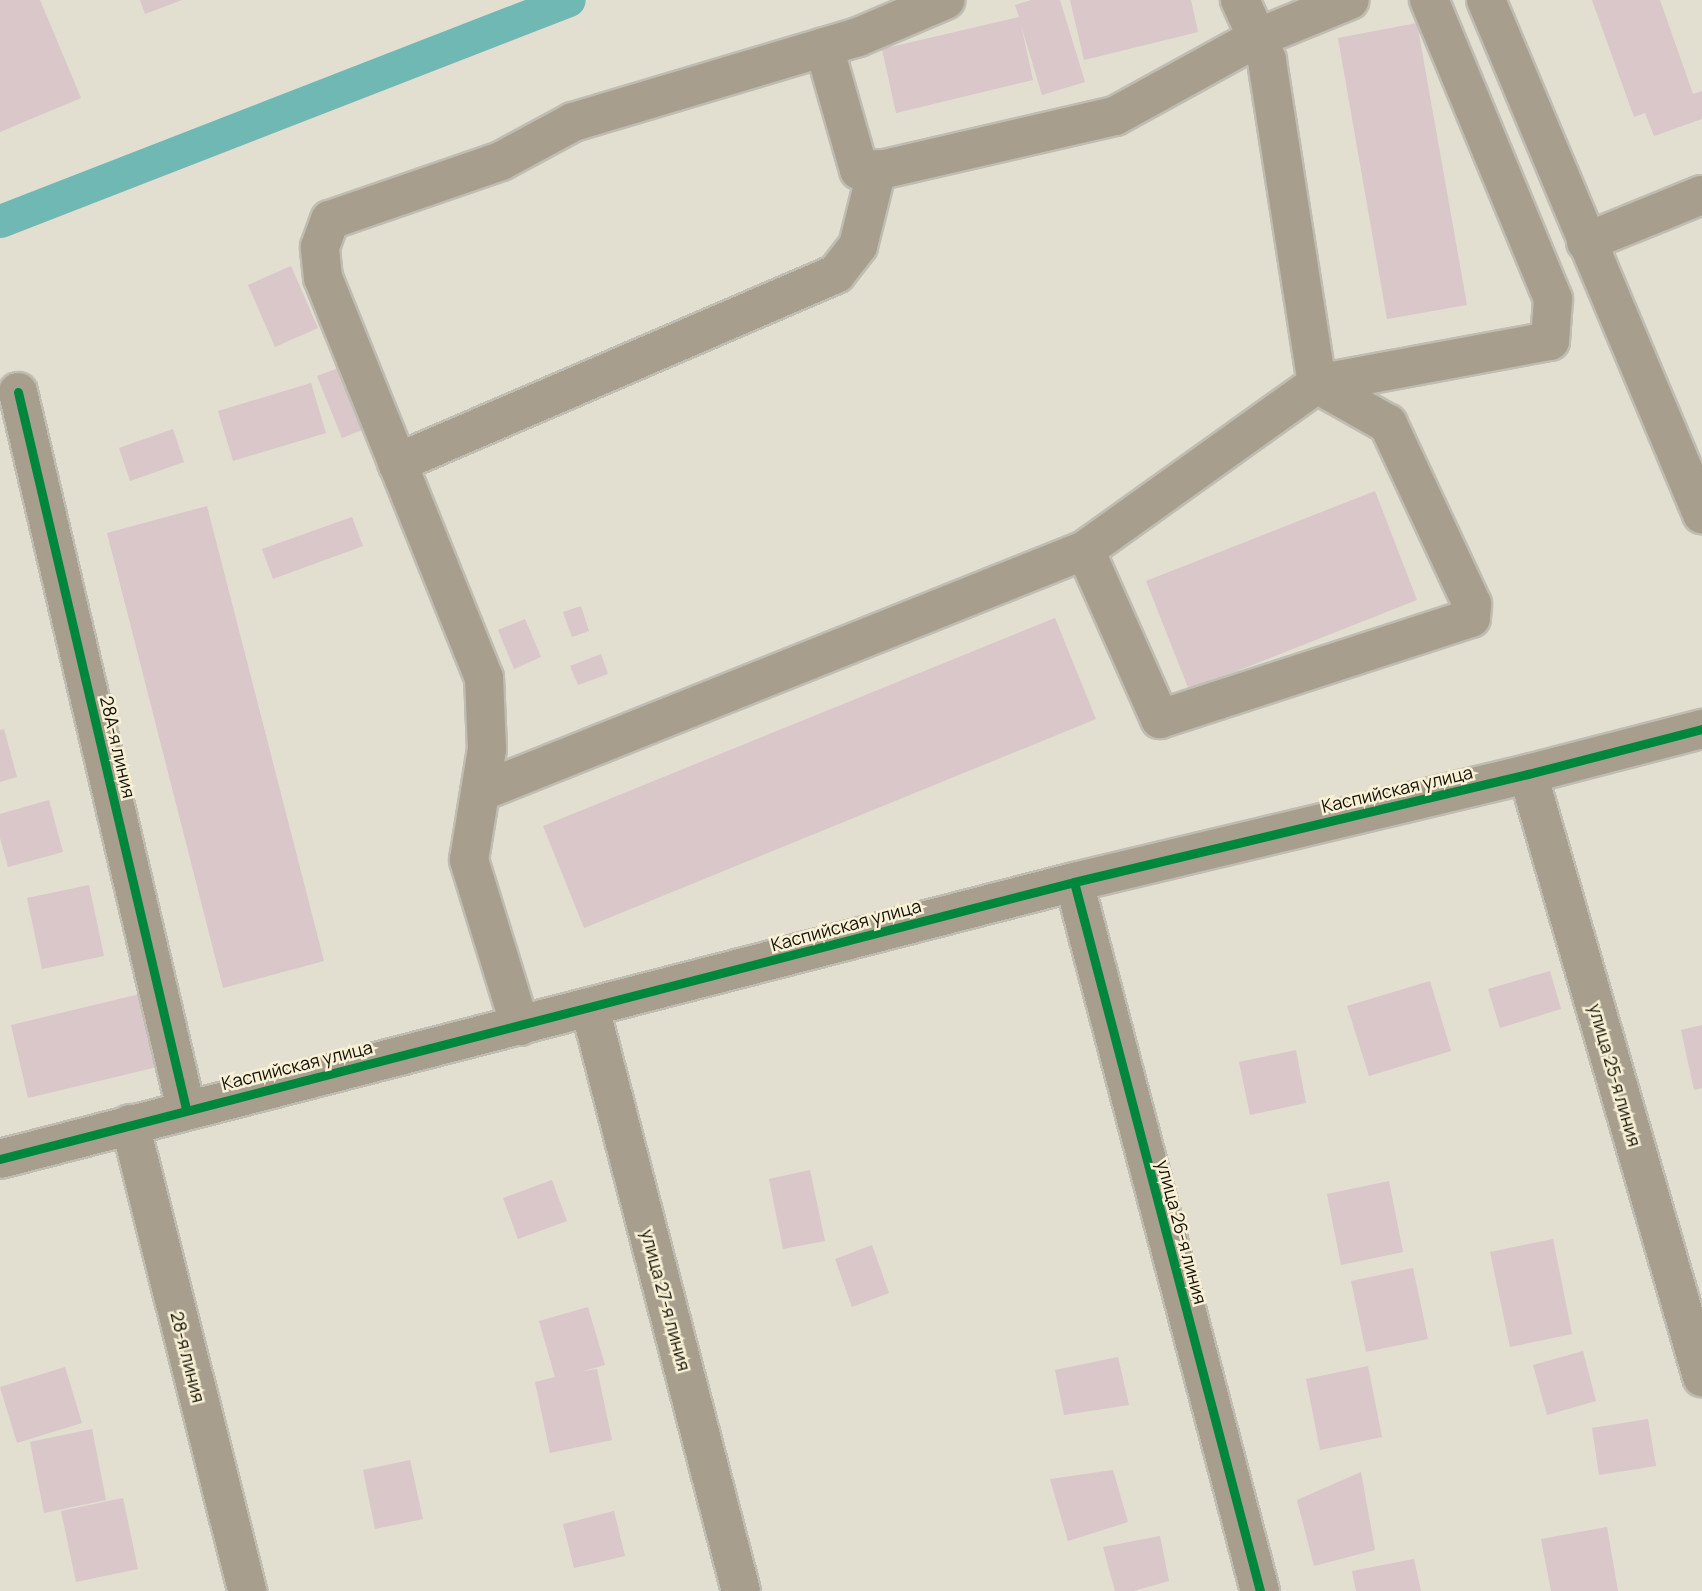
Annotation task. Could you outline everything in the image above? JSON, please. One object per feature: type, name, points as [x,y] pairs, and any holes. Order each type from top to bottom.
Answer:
[{"type":"street","points":[[520,1026],[469,860],[487,749],[484,678],[323,278],[320,247],[330,220],[501,161],[573,122],[858,37],[945,0]]},
{"type":"street","points":[[1240,0],[1267,60],[1317,384]]},
{"type":"street","points":[[824,47],[859,170],[877,169],[1115,116],[1257,38],[1350,0]]},
{"type":"street","points":[[480,792],[1084,550],[1317,384],[1550,341],[1553,299],[1429,0]]},
{"type":"street","points":[[1486,0],[1702,514]]},
{"type":"street","points":[[397,463],[836,274],[858,246],[877,169]]},
{"type":"street","points":[[1586,242],[1702,195]]},
{"type":"street","points":[[1084,550],[1160,719],[1471,618],[1472,604],[1388,424],[1317,384]]},
{"type":"street","name":"28А-я линия","points":[[18,392],[186,1109]]},
{"type":"street","name":"Каспийская улица","points":[[0,1159],[1074,882],[1528,774],[1702,729]]},
{"type":"street","name":"улица 25-я линия","points":[[1528,774],[1702,1377]]},
{"type":"street","name":"улица 26-я линия","points":[[1074,882],[1260,1591]]},
{"type":"street","name":"улица 27-я линия","points":[[590,1008],[741,1591]]},
{"type":"street","name":"28-я линия","points":[[130,1124],[247,1591]]},
{"type":"building","points":[[0,0],[40,0],[81,98],[0,132]]},
{"type":"building","points":[[140,0],[182,0],[145,14]]},
{"type":"building","points":[[1031,0],[1060,0],[1085,82],[1042,95],[1021,25],[1033,80],[896,113],[882,49],[1019,17],[1015,5]]},
{"type":"building","points":[[1070,0],[1191,0],[1198,32],[1084,60]]},
{"type":"building","points":[[1592,0],[1660,0],[1693,94],[1702,91],[1702,119],[1654,136],[1645,113],[1634,117]]},
{"type":"building","points":[[1417,23],[1467,305],[1387,319],[1338,38]]},
{"type":"building","points":[[291,266],[318,328],[275,347],[248,285]]},
{"type":"building","points":[[341,367],[365,429],[342,438],[317,376]]},
{"type":"building","points":[[311,383],[326,433],[233,461],[218,411]]},
{"type":"building","points":[[173,429],[184,462],[130,481],[119,448]]},
{"type":"building","points":[[1375,491],[1417,600],[1189,690],[1146,581]]},
{"type":"building","points":[[207,506],[324,961],[223,988],[107,533]]},
{"type":"building","points":[[352,517],[363,546],[273,579],[262,549]]},
{"type":"building","points":[[581,606],[589,631],[572,637],[563,612]]},
{"type":"building","points":[[1055,618],[1096,719],[584,928],[543,826]]},
{"type":"building","points":[[525,619],[541,657],[514,669],[498,630]]},
{"type":"building","points":[[601,654],[608,674],[578,685],[570,666]]},
{"type":"building","points":[[4,729],[17,777],[0,782],[0,730]]},
{"type":"building","points":[[49,800],[63,852],[8,867],[0,838],[0,814]]},
{"type":"building","points":[[89,885],[104,956],[42,969],[27,898]]},
{"type":"building","points":[[1550,971],[1561,1009],[1500,1028],[1488,989]]},
{"type":"building","points":[[1430,981],[1451,1051],[1369,1076],[1347,1006]]},
{"type":"building","points":[[140,994],[157,1067],[28,1098],[11,1025]]},
{"type":"building","points":[[1702,1025],[1702,1088],[1694,1090],[1681,1030]]},
{"type":"building","points":[[1296,1050],[1306,1103],[1250,1115],[1239,1062]]},
{"type":"building","points":[[810,1170],[825,1241],[783,1249],[769,1179]]},
{"type":"building","points":[[552,1180],[567,1221],[518,1239],[503,1198]]},
{"type":"building","points":[[1389,1181],[1403,1252],[1341,1265],[1327,1194]]},
{"type":"building","points":[[1553,1239],[1572,1334],[1510,1347],[1490,1252]]},
{"type":"building","points":[[872,1245],[889,1293],[852,1307],[835,1259]]},
{"type":"building","points":[[1413,1268],[1428,1339],[1366,1352],[1351,1281]]},
{"type":"building","points":[[588,1307],[605,1365],[583,1371],[597,1369],[612,1440],[550,1453],[535,1382],[555,1377],[539,1321]]},
{"type":"building","points":[[1583,1351],[1596,1401],[1547,1415],[1533,1365]]},
{"type":"building","points":[[1118,1357],[1129,1405],[1064,1415],[1055,1370]]},
{"type":"building","points":[[1368,1366],[1382,1437],[1320,1450],[1306,1379]]},
{"type":"building","points":[[65,1367],[82,1423],[17,1443],[0,1387]]},
{"type":"building","points":[[1648,1419],[1656,1466],[1599,1475],[1592,1428]]},
{"type":"building","points":[[92,1429],[106,1500],[44,1513],[30,1442]]},
{"type":"building","points":[[410,1460],[423,1519],[375,1529],[363,1470]]},
{"type":"building","points":[[1113,1470],[1128,1522],[1068,1541],[1050,1479]]},
{"type":"building","points":[[1361,1472],[1375,1550],[1314,1566],[1297,1500]]},
{"type":"building","points":[[123,1498],[138,1569],[76,1582],[61,1511]]},
{"type":"building","points":[[614,1511],[625,1556],[574,1568],[563,1524]]},
{"type":"building","points":[[1607,1527],[1618,1591],[1551,1591],[1541,1539]]},
{"type":"building","points":[[1160,1536],[1169,1581],[1134,1591],[1115,1591],[1103,1547]]},
{"type":"building","points":[[1414,1559],[1421,1591],[1356,1591],[1352,1571]]},
{"type":"waterway","points":[[0,221],[569,0]]},
{"type":"cycle path","points":[[18,392],[186,1109]]},
{"type":"cycle path","points":[[0,1159],[1074,882],[1528,774],[1702,729]]},
{"type":"cycle path","points":[[1074,882],[1260,1591]]}]
